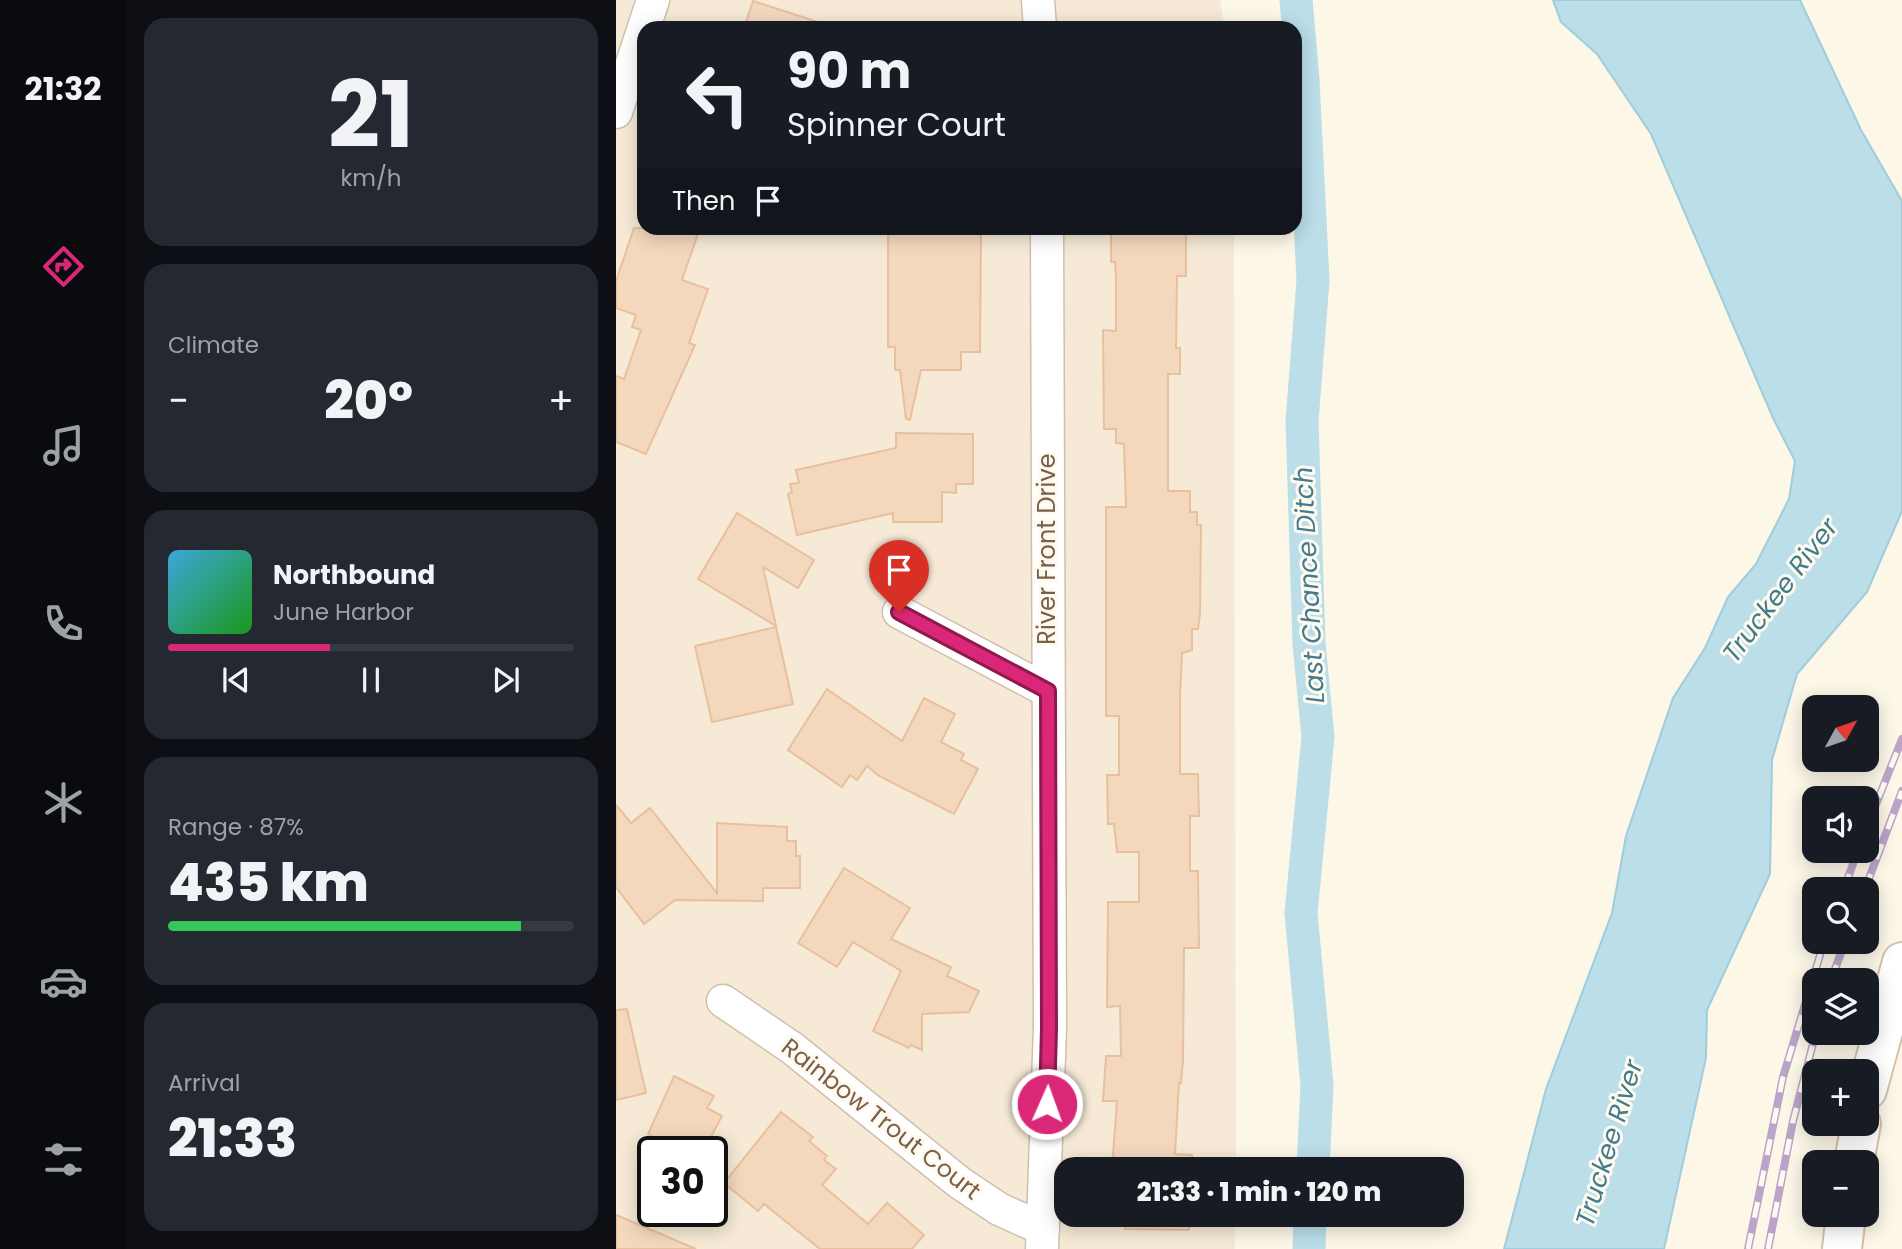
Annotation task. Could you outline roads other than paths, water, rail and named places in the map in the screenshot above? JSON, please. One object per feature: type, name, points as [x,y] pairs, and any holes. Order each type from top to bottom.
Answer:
[{"type":"main road","points":[[1875,1059],[1902,962]]},
{"type":"main road","points":[[1842,1249],[1845,1227]]},
{"type":"street","points":[[646,21],[653,0]]},
{"type":"street","points":[[1038,0],[1040,21]]},
{"type":"street","points":[[616,112],[637,48]]},
{"type":"street","name":"River Front Drive","points":[[1043,1239],[1049,1028],[1047,235]]},
{"type":"street","points":[[899,612],[1048,691]]},
{"type":"street","name":"Rainbow Trout Court","points":[[723,1001],[792,1048],[960,1183],[1043,1239]]},
{"type":"water","name":"Truckee River","points":[[1553,0],[1800,0],[1861,130],[1902,201],[1902,511],[1867,592],[1797,674],[1772,760],[1770,874],[1707,1010],[1706,1058],[1664,1249],[1504,1249],[1546,1089],[1612,913],[1626,836],[1673,698],[1705,648],[1728,597],[1756,564],[1789,499],[1795,461],[1773,418],[1651,134],[1597,54],[1561,22]]},
{"type":"waterway","name":"Last Chance Ditch","points":[[1296,0],[1298,21]]},
{"type":"waterway","name":"Last Chance Ditch","points":[[1302,69],[1313,281],[1302,421],[1309,644],[1318,737],[1301,913],[1317,1085],[1314,1157]]},
{"type":"waterway","name":"Last Chance Ditch","points":[[1309,1249],[1310,1227]]},
{"type":"railway","points":[[1879,797],[1902,739]]},
{"type":"railway","points":[[1870,877],[1902,791]]},
{"type":"railway","points":[[1848,877],[1853,863]]},
{"type":"railway","points":[[1748,1249],[1783,1077],[1820,954]]},
{"type":"railway","points":[[1835,968],[1841,954]]},
{"type":"railway","points":[[1768,1249],[1793,1121],[1813,1045]]}]
